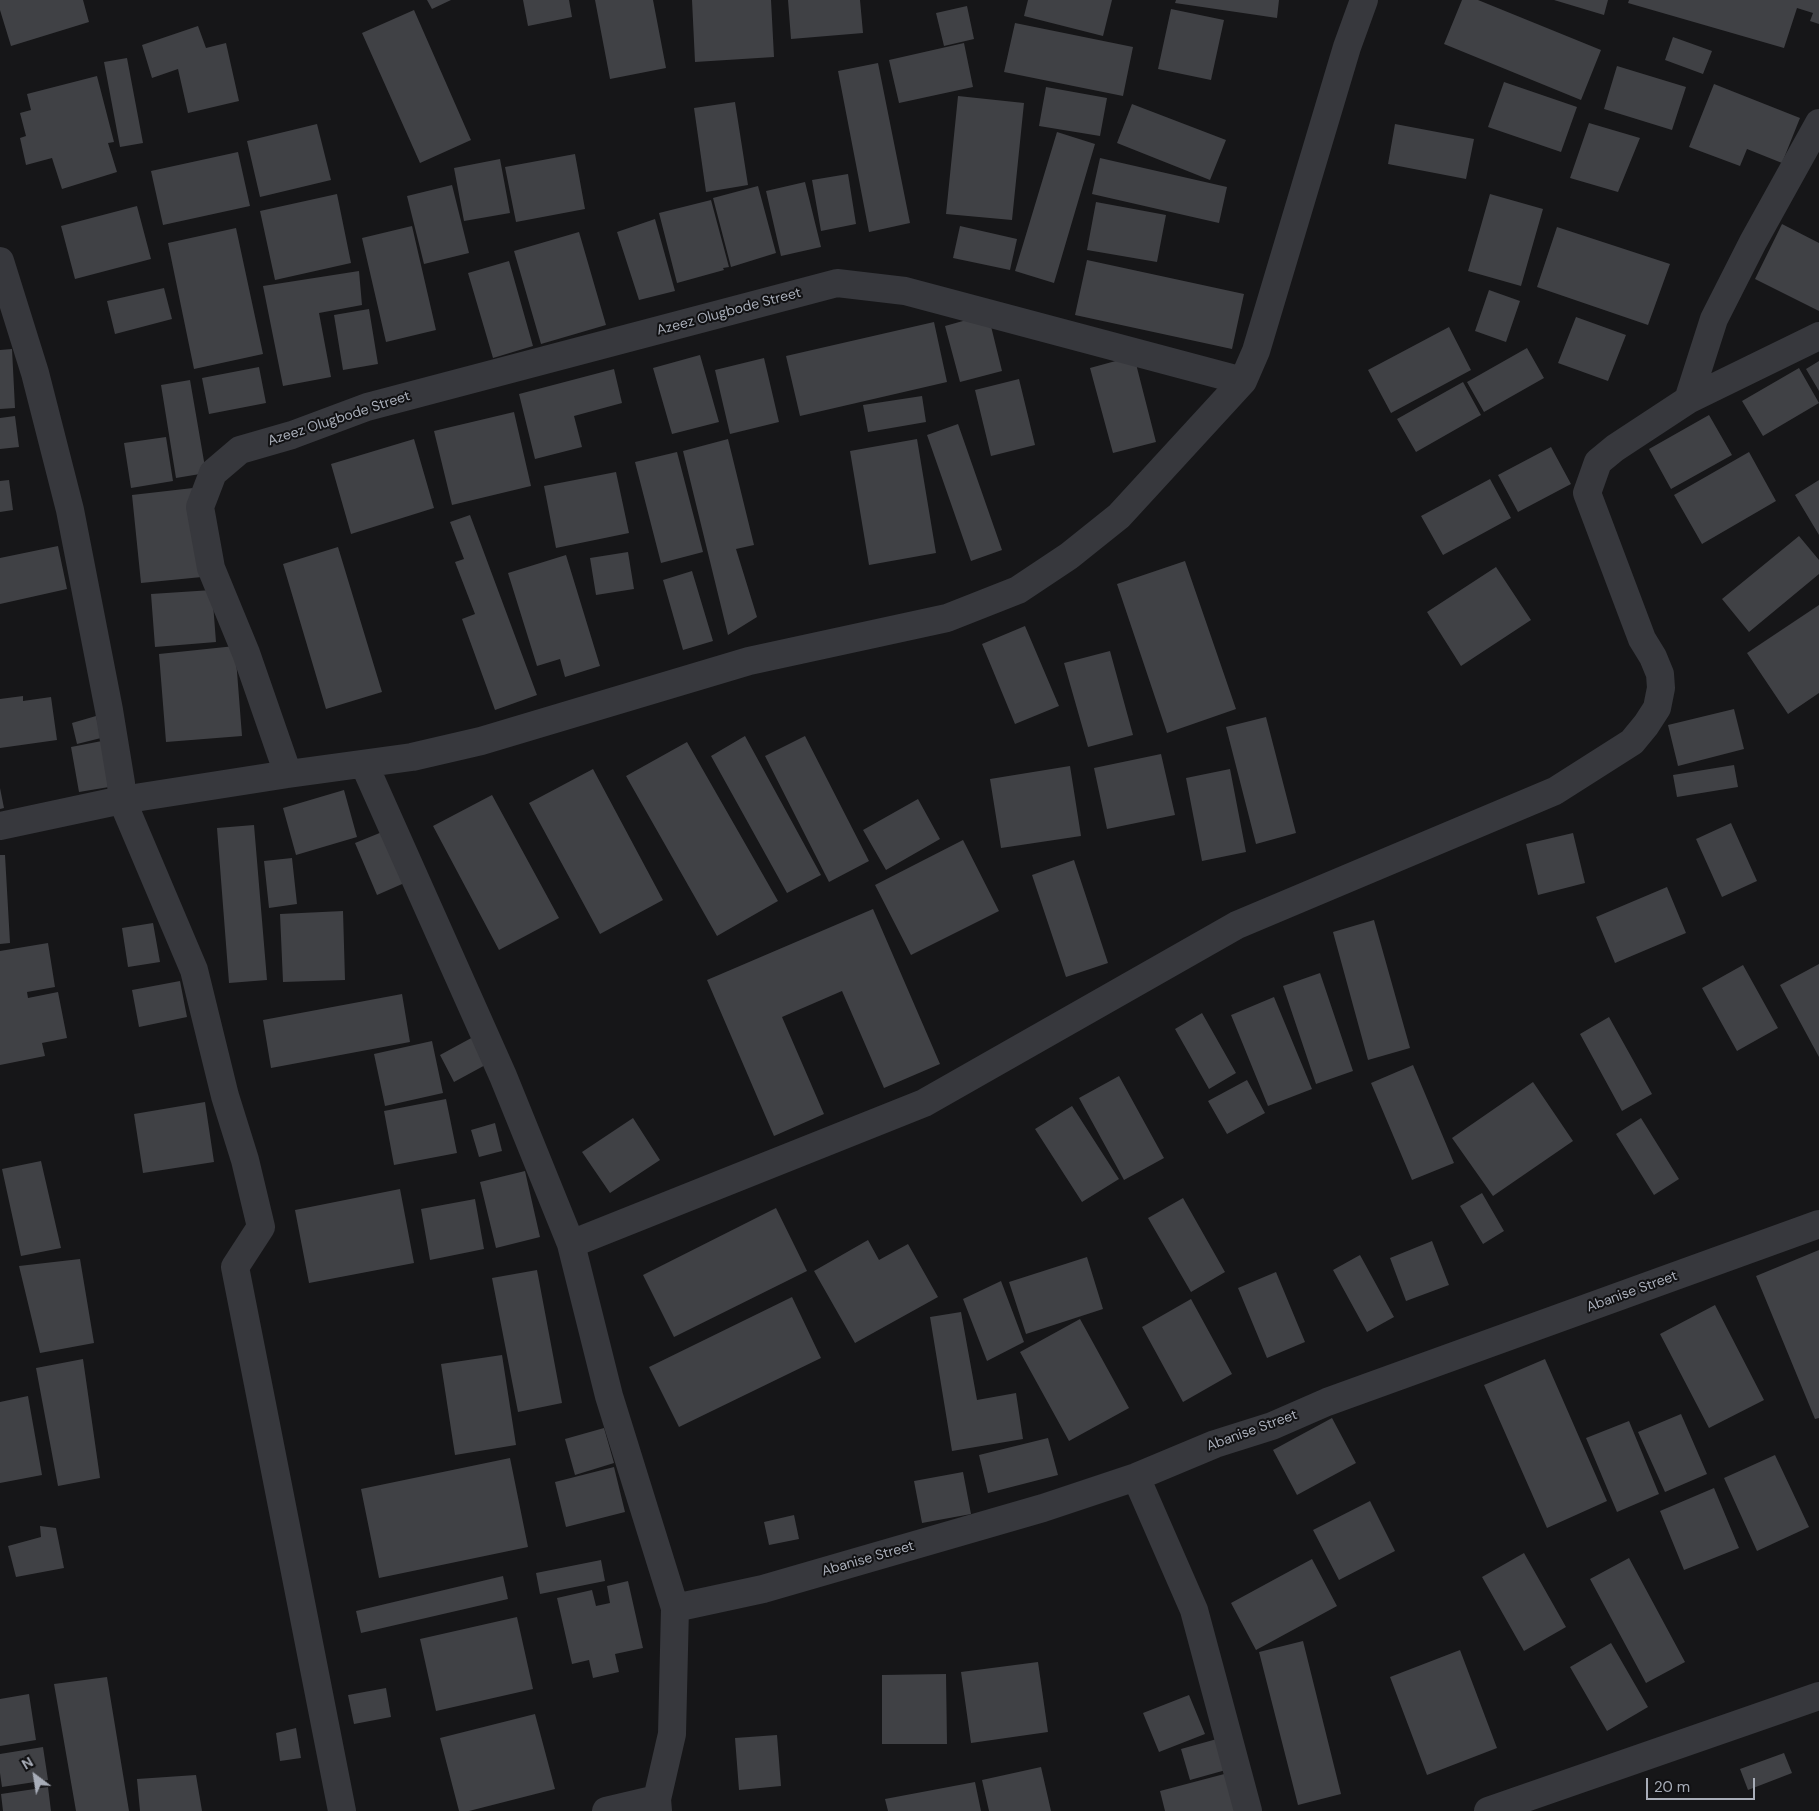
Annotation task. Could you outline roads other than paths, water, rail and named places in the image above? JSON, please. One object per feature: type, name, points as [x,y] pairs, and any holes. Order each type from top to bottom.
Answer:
[{"type":"street","points":[[0,826],[122,800],[288,774],[412,758],[481,740],[749,661],[947,618],[1018,590],[1069,556],[1119,516],[1243,381],[1256,351],[1347,47],[1364,0]]},
{"type":"street","points":[[1688,400],[1714,319],[1753,242],[1819,123]]},
{"type":"street","points":[[0,261],[34,373],[70,510],[110,710],[122,800],[194,970],[225,1096],[245,1160],[261,1228],[235,1267],[342,1811]]},
{"type":"street","name":"Azeez Olugbode Street","points":[[288,774],[246,653],[211,568],[200,507],[213,473],[240,450],[292,435],[367,407],[836,283],[905,292],[1243,381]]},
{"type":"street","points":[[571,1244],[924,1103],[1237,925],[1555,791],[1632,742],[1657,708],[1661,688],[1660,674],[1642,640],[1587,493],[1598,462],[1615,448],[1688,400],[1819,336]]},
{"type":"street","points":[[364,764],[503,1076],[571,1244],[609,1396],[675,1608],[672,1734],[658,1805],[606,1811]]},
{"type":"street","name":"Abanise Street","points":[[675,1608],[763,1589],[1043,1508],[1136,1477],[1215,1444],[1272,1426],[1327,1402],[1819,1224]]},
{"type":"street","points":[[1136,1477],[1194,1610],[1248,1811]]},
{"type":"street","points":[[1488,1811],[1819,1696]]}]
